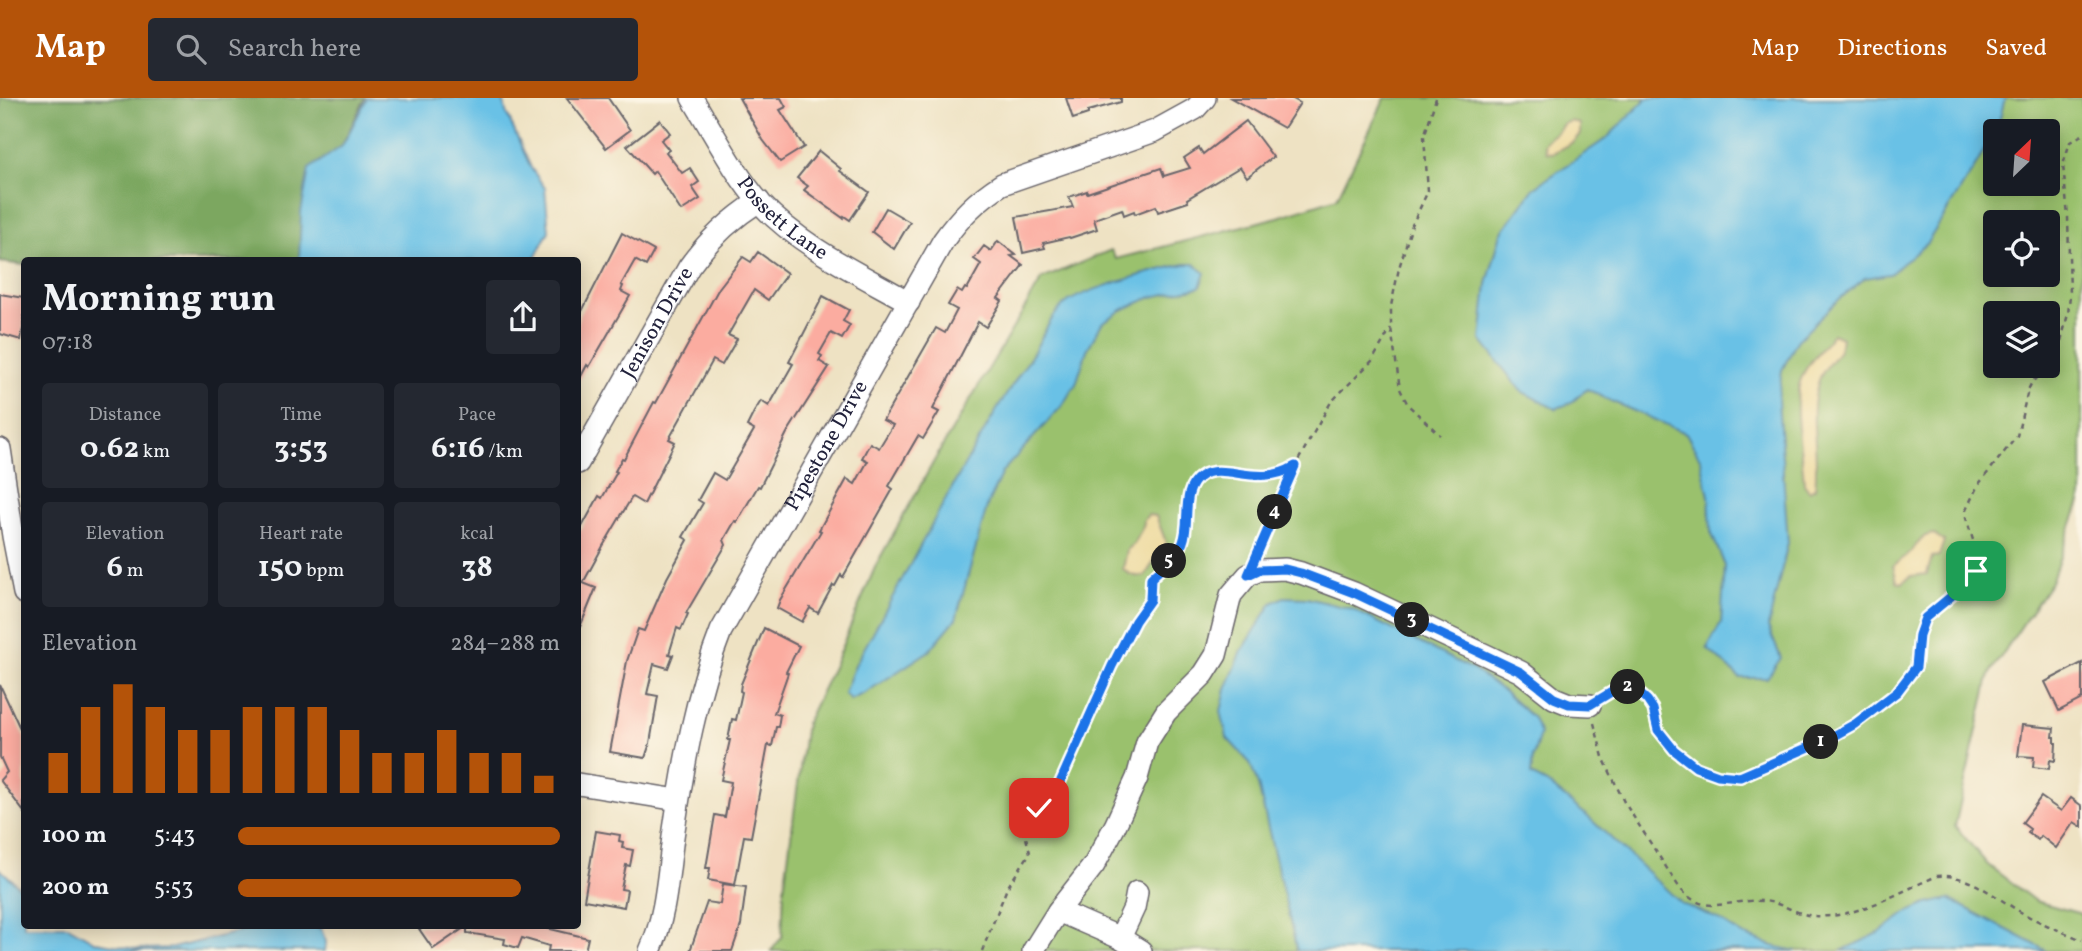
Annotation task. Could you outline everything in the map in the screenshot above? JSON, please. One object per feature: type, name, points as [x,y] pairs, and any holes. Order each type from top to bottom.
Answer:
[{"type":"street","name":"Possett Lane","points":[[692,98],[759,201],[803,240],[909,302]]},
{"type":"street","name":"Pipestone Drive","points":[[650,951],[659,925],[678,800],[696,711],[721,631],[943,241],[958,219],[980,198],[1002,184],[1155,131],[1175,122],[1205,98]]},
{"type":"street","name":"Jenison Drive","points":[[581,458],[689,267],[720,230],[759,201]]},
{"type":"street","points":[[0,449],[6,537],[21,584]]},
{"type":"street","points":[[1032,951],[1058,911],[1094,865],[1137,778],[1147,742],[1166,712],[1204,674],[1216,655],[1231,595],[1248,575],[1259,570],[1285,569],[1354,593],[1521,672],[1554,698],[1569,704],[1590,705]]},
{"type":"street","points":[[581,784],[678,800]]},
{"type":"street","points":[[1120,938],[1134,908],[1137,892]]},
{"type":"street","points":[[1058,911],[1120,938],[1141,951]]},
{"type":"path","points":[[1436,98],[1424,137],[1428,191],[1412,225],[1399,268],[1391,306],[1391,328],[1400,389],[1408,405],[1440,435]]},
{"type":"path","points":[[2082,135],[2070,142],[2063,165],[2068,217],[2070,295],[2056,360],[2032,382],[2017,436],[1978,485],[1966,510],[1966,518],[1978,551],[1976,571],[1972,579],[1925,618],[1919,635],[1916,667],[1897,692],[1855,724],[1830,738],[1740,777],[1718,775],[1696,767],[1674,750],[1658,730],[1653,709],[1638,692],[1628,687],[1618,688],[1590,705],[1603,757],[1625,802],[1689,899],[1701,905],[1765,900],[1811,916],[1833,918],[1937,876],[1950,875],[1964,879],[2028,916],[2082,940]]},
{"type":"path","points":[[1248,575],[1295,466],[1331,402],[1372,361],[1391,328]]},
{"type":"path","points":[[982,951],[1007,888],[1030,853],[1026,836],[1029,825],[1039,808],[1051,798],[1058,787],[1112,666],[1135,621],[1150,600],[1151,578],[1177,554],[1183,543],[1191,487],[1202,475],[1219,471],[1273,477],[1295,466]]},
{"type":"green space","points":[[0,98],[365,98],[342,146],[300,257],[21,257],[21,265],[0,262]]},
{"type":"green space","points":[[1385,98],[2082,98],[2082,496],[2051,582],[1990,673],[1955,826],[1988,865],[2035,901],[2082,914],[2082,951],[771,951],[782,937],[784,889],[806,723],[835,663],[876,565],[1042,279],[1111,250],[1116,259],[1278,217],[1337,198]]},
{"type":"sand","points":[[1571,121],[1580,124],[1580,134],[1573,142],[1553,153],[1546,152],[1546,141],[1563,124]]},
{"type":"sand","points":[[1833,334],[1842,338],[1839,350],[1821,375],[1816,393],[1815,488],[1809,491],[1804,484],[1798,428],[1799,385],[1809,364]]},
{"type":"sand","points":[[1148,515],[1156,516],[1167,545],[1164,551],[1156,554],[1145,576],[1133,576],[1123,569],[1127,550],[1134,544]]},
{"type":"sand","points":[[1934,534],[1944,541],[1939,556],[1932,557],[1927,574],[1911,576],[1902,583],[1897,581],[1893,566],[1912,551],[1923,537]]},
{"type":"water","points":[[367,98],[503,98],[506,112],[531,168],[545,188],[549,231],[535,257],[299,257],[301,212],[309,169],[342,146]]},
{"type":"water","points":[[1647,98],[2005,98],[2000,119],[1983,119],[1983,152],[1927,243],[1890,274],[1865,278],[1836,302],[1797,341],[1782,370],[1778,399],[1788,543],[1768,627],[1781,658],[1767,678],[1740,678],[1707,648],[1721,623],[1725,566],[1711,532],[1709,496],[1701,460],[1686,433],[1587,389],[1571,403],[1555,409],[1521,391],[1481,340],[1487,284],[1501,233],[1535,187],[1607,138]]},
{"type":"water","points":[[1195,264],[1205,273],[1200,287],[1152,297],[1122,310],[1102,323],[1087,350],[1076,384],[1061,407],[1002,472],[988,503],[956,619],[929,651],[850,700],[844,693],[856,663],[962,470],[1054,316],[1074,298],[1141,275]]},
{"type":"water","points":[[1284,597],[1307,598],[1352,609],[1474,670],[1533,718],[1540,734],[1531,775],[1547,783],[1586,815],[1682,904],[1716,918],[1743,935],[1797,951],[1297,951],[1258,785],[1250,763],[1227,738],[1221,711],[1226,689],[1242,651],[1272,603]]},
{"type":"water","points":[[0,869],[21,888],[21,929],[73,929],[96,942],[136,949],[172,948],[251,929],[321,929],[326,942],[325,951],[0,951]]},
{"type":"water","points":[[1949,899],[2047,951],[1841,951],[1879,933],[1906,913]]},
{"type":"building","points":[[567,98],[608,98],[630,130],[606,148]]},
{"type":"building","points":[[739,98],[781,98],[786,107],[780,110],[804,147],[780,162],[763,140]]},
{"type":"building","points":[[1066,98],[1121,98],[1121,102],[1088,111],[1088,114],[1073,119]]},
{"type":"building","points":[[1231,98],[1291,98],[1300,103],[1284,128]]},
{"type":"building","points":[[660,120],[670,133],[661,140],[669,150],[666,152],[682,173],[690,168],[699,182],[692,187],[700,199],[681,211],[655,171],[652,174],[627,146]]},
{"type":"building","points":[[1246,121],[1273,157],[1247,177],[1240,167],[1187,199],[1188,202],[1158,212],[1156,206],[1124,215],[1122,209],[1094,219],[1097,229],[1043,243],[1045,248],[1023,253],[1016,217],[1073,207],[1069,197],[1161,168],[1164,176],[1190,168],[1184,158],[1199,148],[1203,154]]},
{"type":"building","points":[[819,151],[841,169],[840,171],[869,192],[850,220],[844,216],[843,218],[804,190],[808,186],[797,178]]},
{"type":"building","points":[[886,208],[910,222],[894,249],[872,232]]},
{"type":"building","points":[[622,233],[654,251],[646,266],[635,260],[621,285],[621,291],[630,296],[581,376],[581,313]]},
{"type":"building","points":[[998,241],[1016,255],[1011,256],[1023,265],[998,298],[1002,301],[986,327],[978,322],[933,409],[939,412],[923,439],[918,436],[889,486],[893,489],[843,577],[841,575],[835,586],[833,585],[818,613],[810,608],[802,622],[777,608],[780,600],[821,531],[819,530],[847,479],[855,484],[868,461],[862,458],[870,443],[879,448],[893,425],[883,420],[936,328],[945,333],[957,310],[948,305],[957,290],[962,293],[967,289],[981,264],[974,259],[984,246],[991,251]]},
{"type":"building","points":[[758,252],[787,273],[768,300],[754,290],[728,335],[737,339],[722,365],[713,360],[669,439],[675,442],[644,504],[632,497],[603,546],[583,583],[596,588],[581,625],[581,529],[599,496],[602,498],[617,472],[615,471],[622,458],[624,459],[654,402],[656,403],[719,288],[743,257],[751,262]]},
{"type":"building","points":[[0,294],[21,298],[21,340],[0,334]]},
{"type":"building","points":[[823,296],[849,310],[843,321],[850,325],[842,339],[831,333],[819,354],[822,356],[819,361],[829,367],[787,433],[760,487],[758,486],[724,540],[726,545],[686,613],[688,614],[681,630],[677,628],[668,668],[654,664],[647,694],[658,696],[645,758],[610,752],[627,661],[638,629],[644,631],[667,578],[688,540],[683,537],[703,503],[698,500],[713,473],[725,480],[754,430],[747,426],[754,412],[761,401],[769,406],[793,364],[789,362]]},
{"type":"building","points":[[764,628],[799,646],[786,672],[788,673],[774,713],[780,715],[778,727],[772,746],[768,745],[751,837],[744,836],[735,885],[708,880],[710,868],[706,868],[715,815],[725,817],[731,782],[721,780],[732,719],[736,720],[741,684]]},
{"type":"building","points":[[2082,663],[2082,699],[2059,711],[2045,682]]},
{"type":"building","points":[[0,685],[21,730],[21,808],[0,780],[7,772],[0,757]]},
{"type":"building","points":[[2022,725],[2054,728],[2055,761],[2050,760],[2049,769],[2033,767],[2034,757],[2018,756]]},
{"type":"building","points":[[2041,797],[2061,811],[2071,798],[2082,806],[2082,827],[2074,822],[2056,848],[2041,836],[2038,840],[2028,833],[2030,829],[2022,823]]},
{"type":"building","points":[[596,831],[620,835],[622,848],[633,850],[630,866],[626,865],[621,889],[627,890],[624,907],[584,900]]},
{"type":"building","points":[[723,884],[746,887],[741,925],[732,951],[690,951],[707,902],[720,904]]},
{"type":"building","points":[[419,929],[463,929],[433,949]]},
{"type":"building","points":[[467,929],[550,929],[588,938],[585,951],[548,951],[549,946],[522,938],[518,948],[504,944],[505,939],[467,933]]},
{"type":"route","points":[[1039,808],[1051,798],[1058,787],[1112,666],[1135,621],[1150,600],[1151,578],[1177,554],[1183,543],[1188,497],[1191,487],[1202,475],[1219,471],[1273,477],[1295,466],[1248,575],[1259,570],[1285,569],[1354,593],[1521,672],[1554,698],[1569,704],[1590,705],[1618,688],[1628,687],[1647,700],[1653,709],[1658,730],[1674,750],[1696,767],[1718,775],[1740,777],[1830,738],[1855,724],[1897,692],[1916,667],[1919,635],[1925,618],[1972,579],[1976,571]]}]
